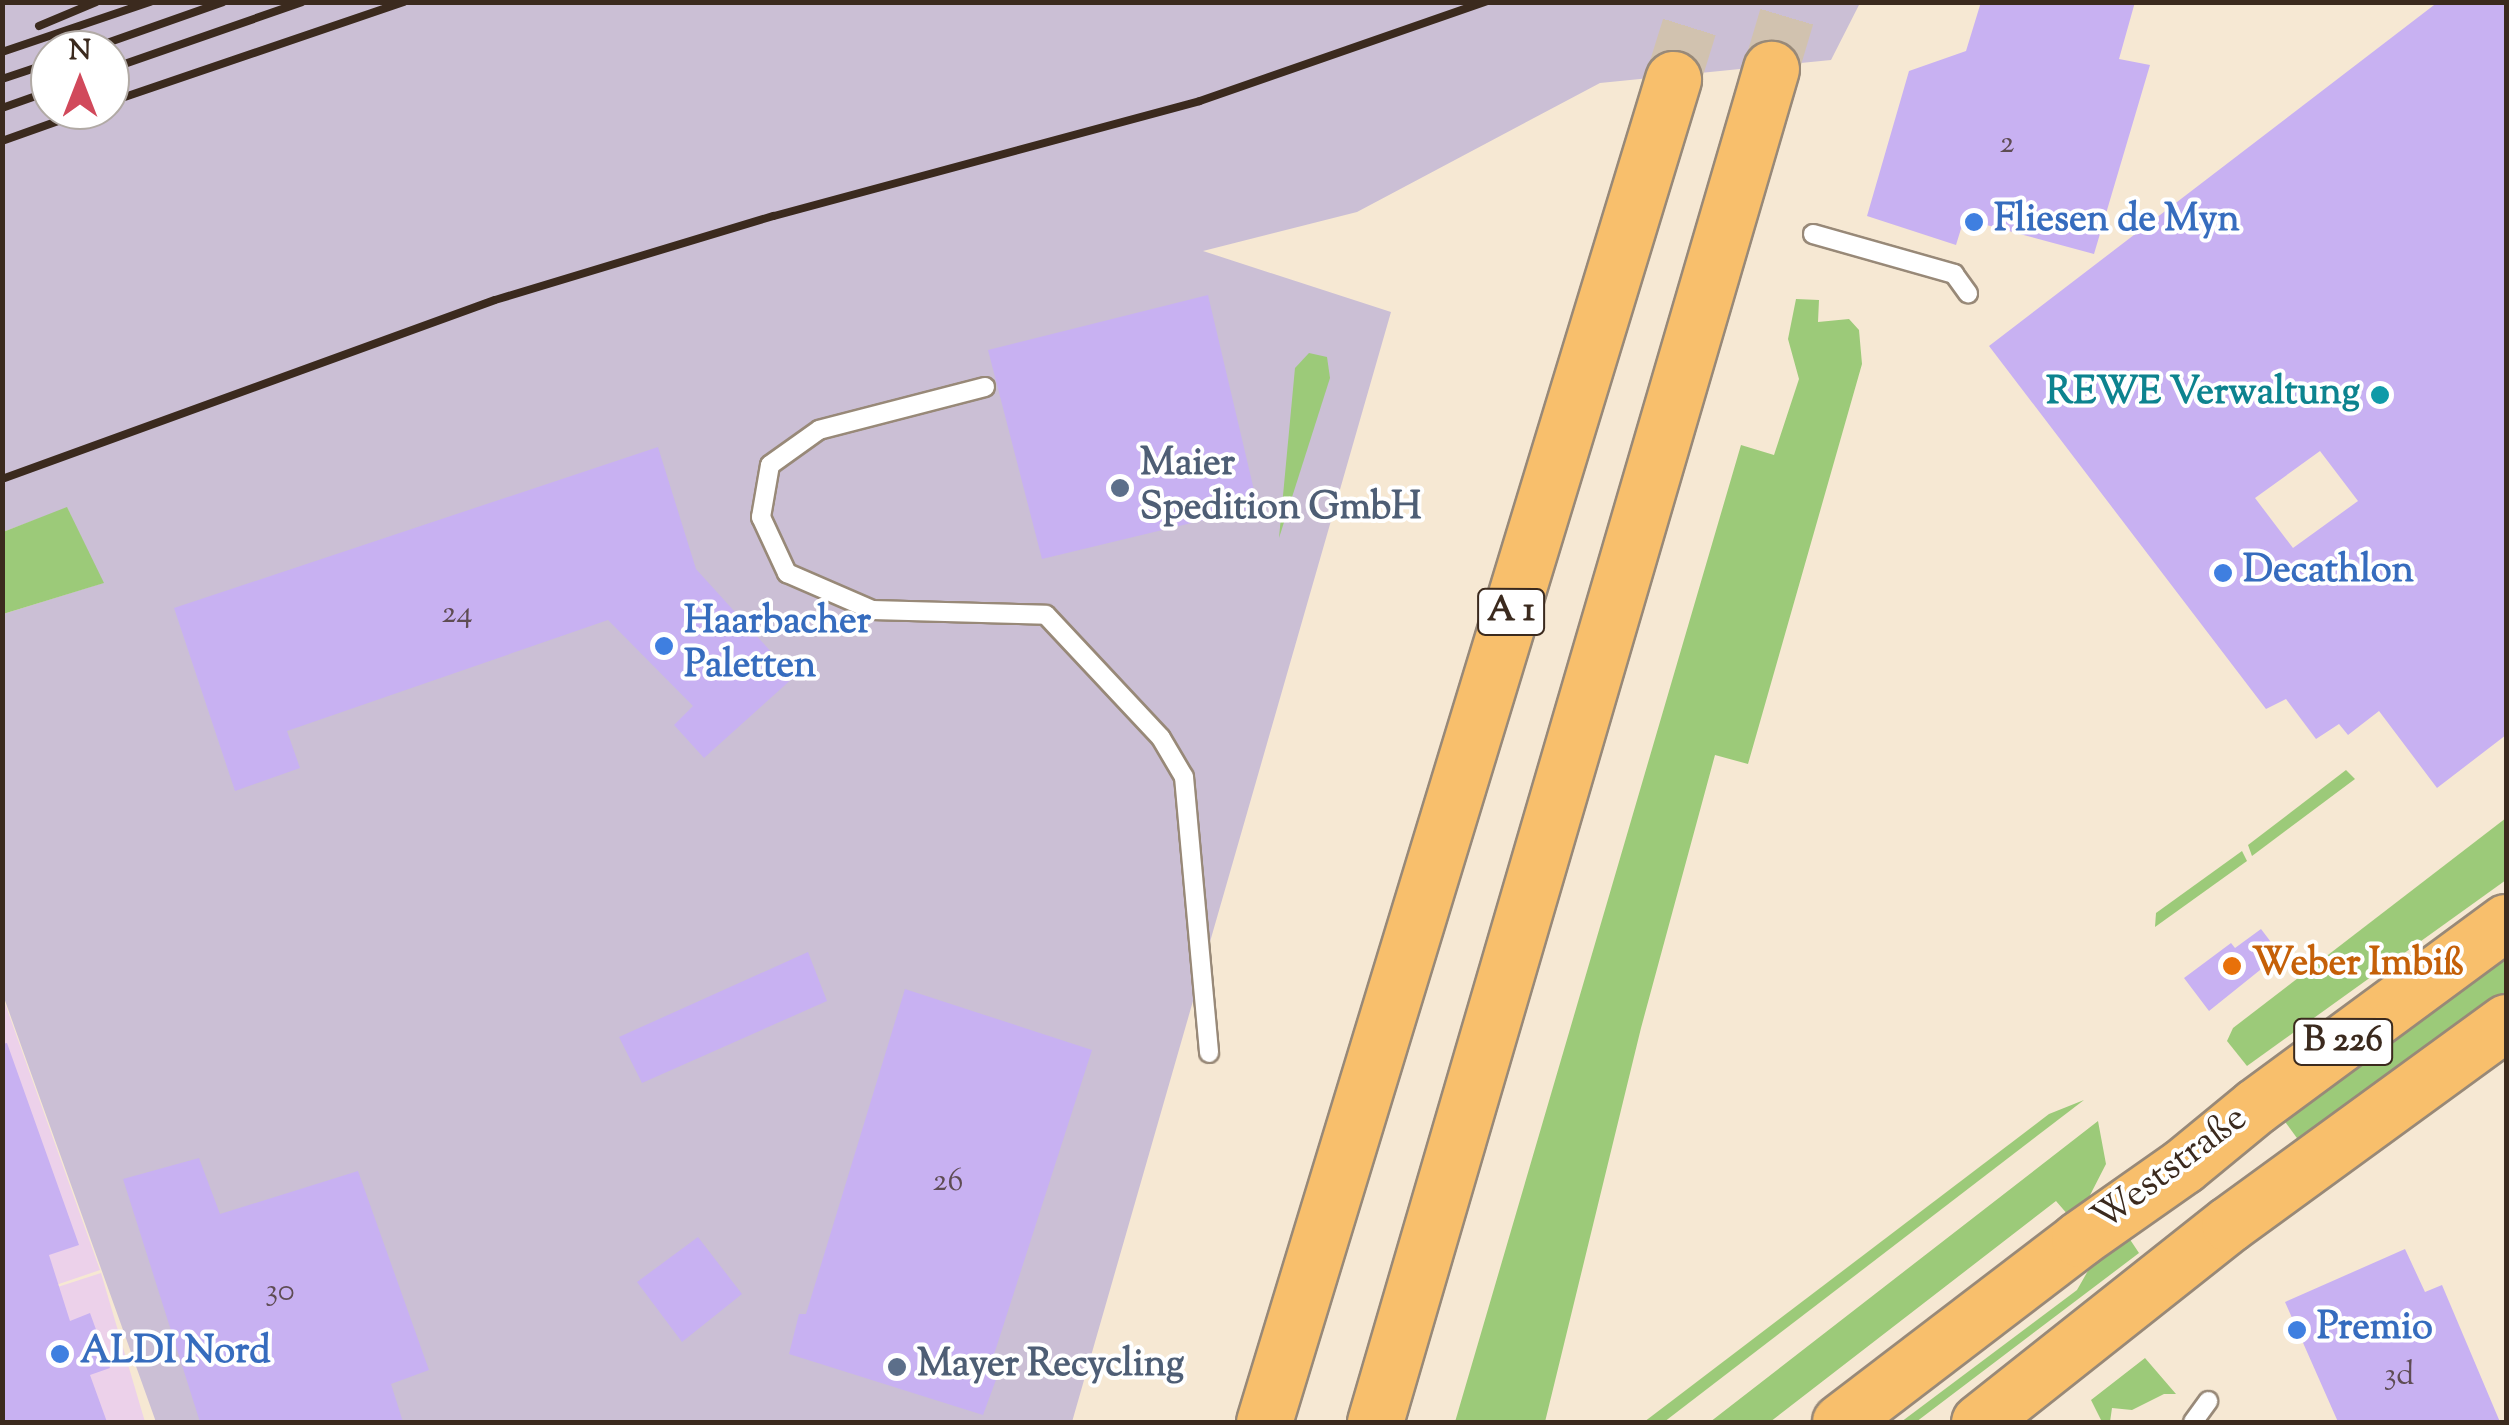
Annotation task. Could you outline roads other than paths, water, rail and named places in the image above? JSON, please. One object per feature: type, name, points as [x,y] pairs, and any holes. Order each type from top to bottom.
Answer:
[{"type":"main road","name":"A 1","points":[[1375,1422],[1771,69]]},
{"type":"main road","name":"A 1","points":[[1264,1422],[1674,79]]},
{"type":"main road","name":"Weststraße","points":[[1840,1422],[2079,1238],[2183,1166],[2256,1106],[2506,922]]},
{"type":"main road","name":"Weststraße","points":[[1979,1422],[2229,1224],[2506,1022]]},
{"type":"lane","points":[[1812,234],[1954,274],[1968,293]]},
{"type":"lane","points":[[985,387],[819,430],[770,465],[761,517],[787,572],[872,610],[1046,615],[1161,738],[1184,776],[1210,1054]]},
{"type":"lane","points":[[2193,1422],[2208,1401]]},
{"type":"tunnel","points":[[1673,79],[1697,2]]},
{"type":"tunnel","points":[[1771,69],[1791,2]]},
{"type":"railway","points":[[39,26],[96,2]]},
{"type":"railway","points":[[2,52],[150,2]]},
{"type":"railway","points":[[130,35],[223,2]]},
{"type":"railway","points":[[130,62],[302,2]]},
{"type":"railway","points":[[130,95],[404,2]]},
{"type":"railway","points":[[2,479],[495,300],[774,216],[1200,101],[1485,2]]},
{"type":"railway","points":[[2,79],[30,70]]},
{"type":"railway","points":[[2,108],[30,98]]},
{"type":"railway","points":[[2,141],[33,130]]},
{"type":"place","name":"Fliesen de Myn","points":[[1974,222]]},
{"type":"place","name":"REWE Verwaltung","points":[[2380,395]]},
{"type":"place","name":"Maier Spedition GmbH","points":[[1120,488]]},
{"type":"place","name":"Decathlon","points":[[2223,573]]},
{"type":"place","name":"Haarbacher Paletten","points":[[664,646]]},
{"type":"place","name":"Weber Imbiß","points":[[2232,966]]},
{"type":"place","name":"Premio","points":[[2297,1330]]},
{"type":"place","name":"ALDI Nord","points":[[60,1354]]},
{"type":"place","name":"Mayer Recycling","points":[[897,1367]]}]
